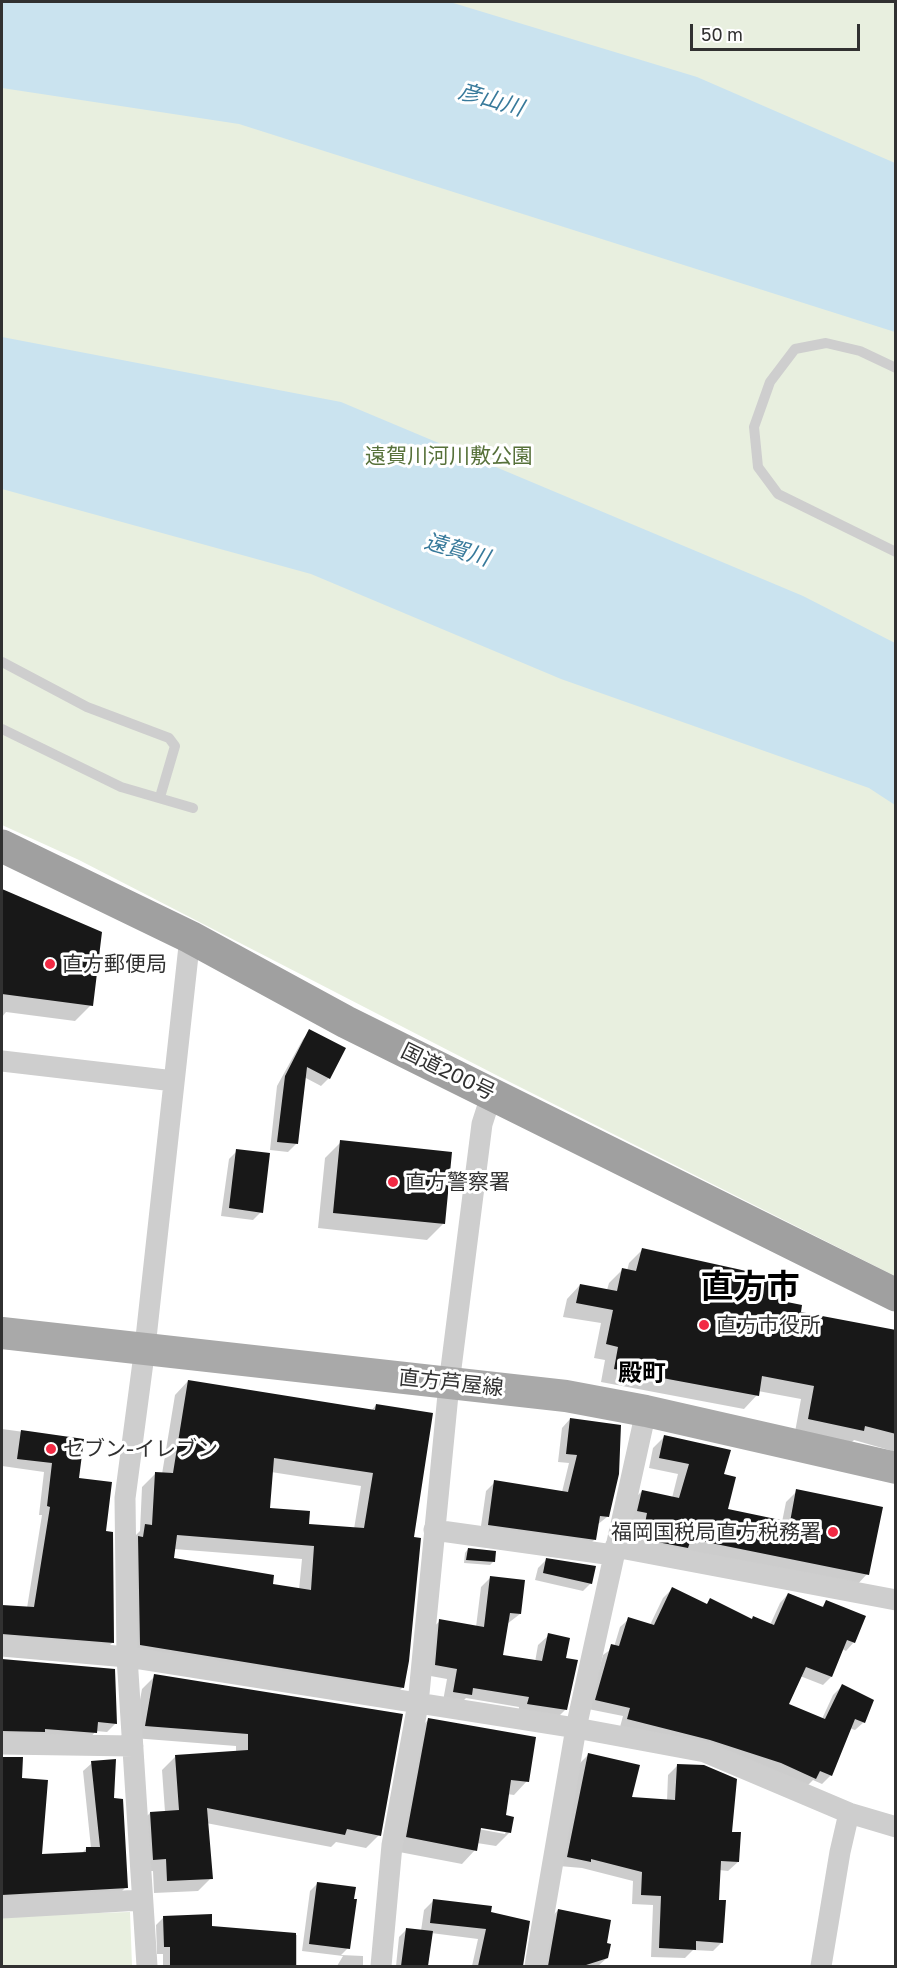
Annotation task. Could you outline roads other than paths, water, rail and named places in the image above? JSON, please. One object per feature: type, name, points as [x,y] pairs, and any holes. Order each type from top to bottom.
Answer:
[{"type":"highway","name":"国道200号","points":[[2,846],[190,937],[346,1022],[896,1295]]},
{"type":"main road","name":"直方芦屋線","points":[[2,1333],[145,1347],[566,1396],[646,1411],[896,1468]]},
{"type":"street","points":[[147,1966],[127,1658],[125,1498],[145,1347],[190,937]]},
{"type":"street","points":[[2,1061],[174,1081]]},
{"type":"street","points":[[381,1966],[392,1845],[418,1704],[449,1384],[482,1124],[492,1093]]},
{"type":"street","points":[[536,1966],[576,1728],[646,1411]]},
{"type":"street","points":[[434,1530],[614,1551],[896,1600]]},
{"type":"street","points":[[2,1646],[127,1658],[576,1728],[705,1752],[849,1814],[896,1827]]},
{"type":"street","points":[[2,1744],[133,1746]]},
{"type":"street","points":[[821,1966],[840,1852],[849,1814]]},
{"type":"street","points":[[2,1908],[141,1900]]},
{"type":"lane","points":[[896,368],[860,351],[826,343],[795,350],[770,382],[754,427],[758,467],[778,494],[896,552]]},
{"type":"lane","points":[[2,662],[87,706],[169,738],[175,746],[160,797]]},
{"type":"lane","points":[[2,729],[121,787],[193,808]]},
{"type":"water","name":"彦山川","points":[[2,2],[450,2],[697,77],[895,163],[895,332],[239,124],[2,88]]},
{"type":"water","name":"遠賀川","points":[[2,337],[341,402],[803,596],[895,643],[895,805],[869,788],[561,679],[311,574],[2,489]]},
{"type":"place","name":"直方郵便局","points":[[50,964]]},
{"type":"place","name":"直方警察署","points":[[393,1182]]},
{"type":"place","name":"直方市役所","points":[[704,1325]]},
{"type":"place","name":"セブン-イレブン","points":[[51,1449]]},
{"type":"place","name":"福岡国税局直方税務署","points":[[833,1532]]},
{"type":"district","name":"直方市","points":[[750,1288]]},
{"type":"district","name":"殿町","points":[[642,1373]]},
{"type":"park label","name":"遠賀川河川敷公園","points":[[449,456]]}]
